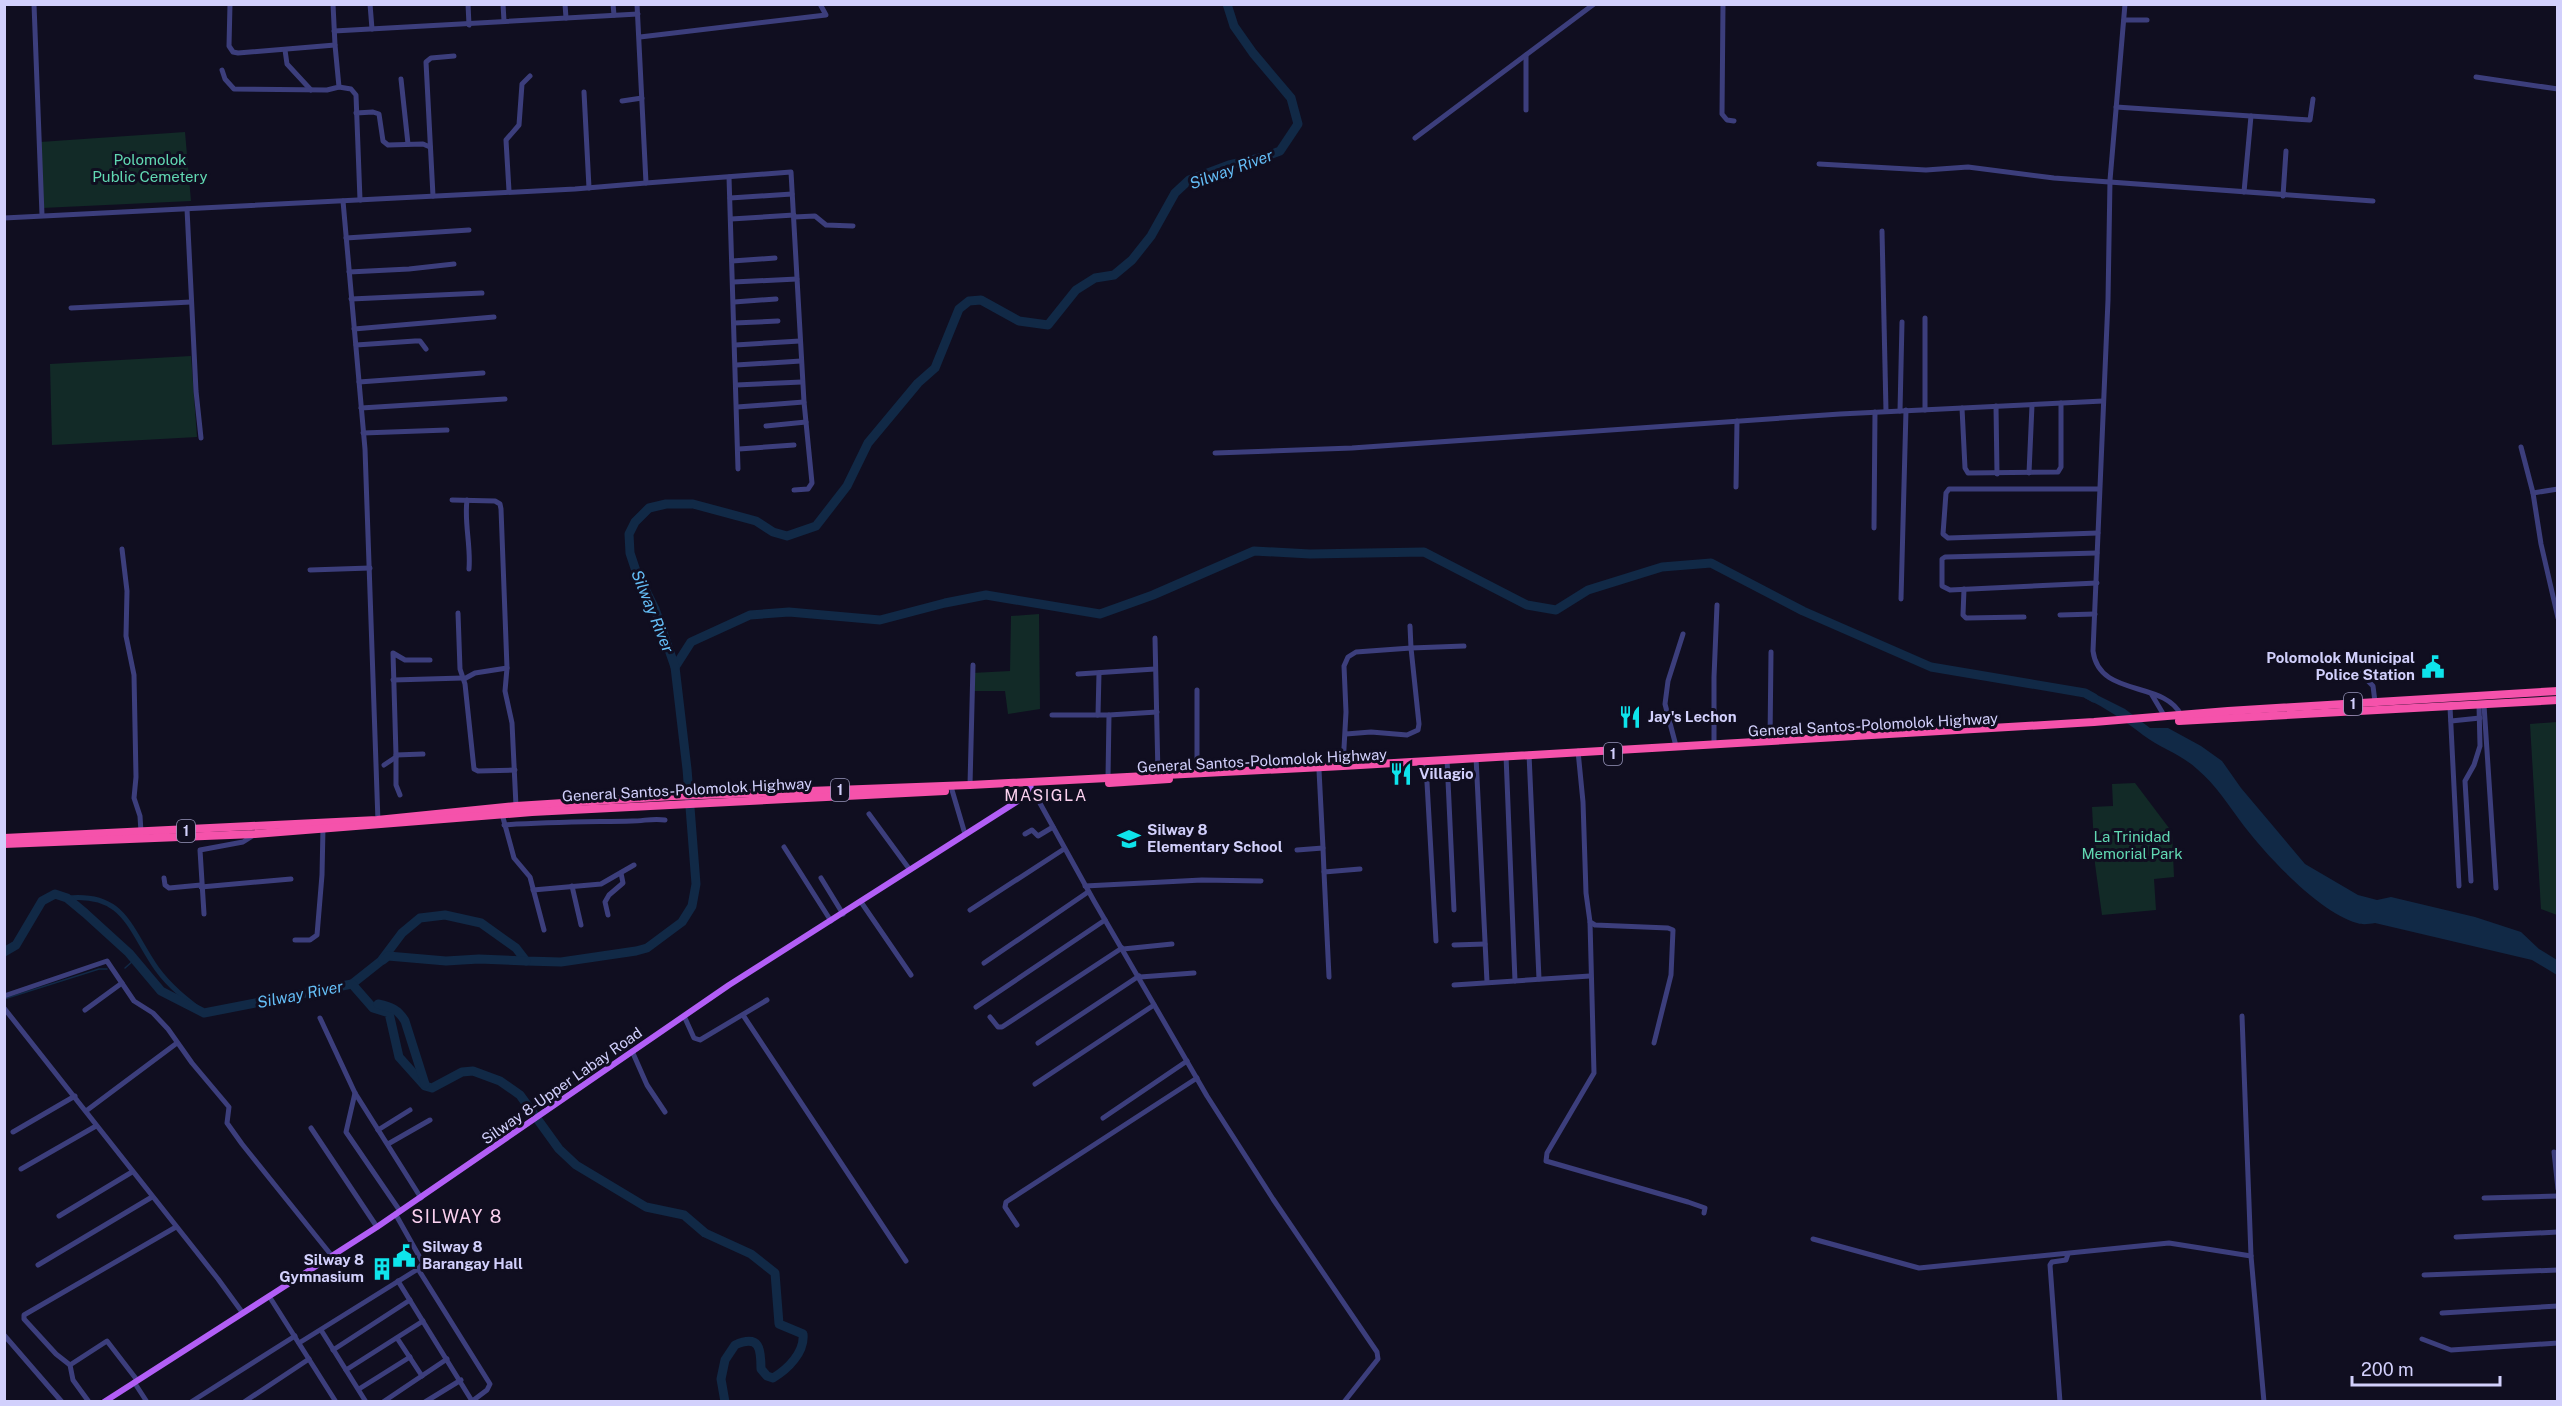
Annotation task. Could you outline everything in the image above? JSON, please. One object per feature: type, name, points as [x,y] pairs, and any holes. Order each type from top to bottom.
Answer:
[{"type":"highway","name":"1","points":[[2151,720],[2228,711],[2558,691]]},
{"type":"highway","name":"1","points":[[4,838],[378,822],[516,806],[1031,784],[1197,772],[1506,758],[1676,746],[2558,700]]},
{"type":"highway","name":"General Santos-Polomolok Highway","points":[[1578,753],[2113,722]]},
{"type":"highway","name":"General Santos-Polomolok Highway","points":[[709,798],[952,790],[1031,784],[1426,765],[1447,761]]},
{"type":"highway","name":"General Santos-Polomolok Highway","points":[[4,844],[255,834],[378,822],[675,800]]},
{"type":"main road","name":"Silway 8-Upper Labay Road","points":[[104,1401],[377,1227],[684,1016],[1024,797],[1031,784]]},
{"type":"street","points":[[34,4],[42,215]]},
{"type":"street","points":[[230,4],[230,50],[238,53],[335,45]]},
{"type":"street","points":[[333,4],[339,87]]},
{"type":"street","points":[[370,4],[372,29]]},
{"type":"street","points":[[468,4],[469,25]]},
{"type":"street","points":[[503,4],[504,21]]},
{"type":"street","points":[[565,4],[566,18]]},
{"type":"street","points":[[613,4],[614,15]]},
{"type":"street","points":[[638,4],[646,183]]},
{"type":"street","points":[[640,37],[826,15],[820,4]]},
{"type":"street","points":[[1415,138],[1594,4]]},
{"type":"street","points":[[1723,4],[1722,114],[1727,120],[1734,121]]},
{"type":"street","points":[[2126,4],[2110,180],[2108,300],[2098,489],[2097,583],[2093,651],[2099,668],[2119,684],[2151,693],[2170,702],[2181,716]]},
{"type":"street","points":[[334,31],[638,14]]},
{"type":"street","points":[[2124,20],[2147,20]]},
{"type":"street","points":[[285,50],[287,64],[311,90]]},
{"type":"street","points":[[1526,55],[1526,110]]},
{"type":"street","points":[[433,196],[426,62],[431,58],[454,56]]},
{"type":"street","points":[[222,69],[225,79],[234,89],[311,90],[339,87],[351,89],[356,95],[360,200]]},
{"type":"street","points":[[509,191],[506,140],[519,125],[522,84],[530,76]]},
{"type":"street","points":[[2476,77],[2558,89]]},
{"type":"street","points":[[401,79],[408,144]]},
{"type":"street","points":[[584,92],[589,188]]},
{"type":"street","points":[[622,101],[642,98]]},
{"type":"street","points":[[2116,107],[2310,120],[2313,99]]},
{"type":"street","points":[[356,113],[377,113],[385,143],[423,144],[430,147]]},
{"type":"street","points":[[2244,192],[2251,116]]},
{"type":"street","points":[[2283,196],[2286,151]]},
{"type":"street","points":[[1819,164],[1926,170],[1968,167],[2054,178],[2110,180],[2283,196],[2373,201]]},
{"type":"street","points":[[4,218],[589,188],[791,172],[802,382],[813,483],[808,489],[794,490]]},
{"type":"street","points":[[729,177],[738,469]]},
{"type":"street","points":[[729,198],[792,194]]},
{"type":"street","points":[[343,201],[363,433],[378,822]]},
{"type":"street","points":[[187,208],[201,438]]},
{"type":"street","points":[[731,219],[815,216],[826,225],[853,225]]},
{"type":"street","points":[[346,238],[469,230]]},
{"type":"street","points":[[1882,231],[1886,411]]},
{"type":"street","points":[[732,261],[775,258]]},
{"type":"street","points":[[349,272],[454,264]]},
{"type":"street","points":[[733,282],[797,279]]},
{"type":"street","points":[[351,299],[482,293]]},
{"type":"street","points":[[734,302],[776,299]]},
{"type":"street","points":[[71,308],[191,302]]},
{"type":"street","points":[[354,329],[494,318]]},
{"type":"street","points":[[1925,318],[1925,410]]},
{"type":"street","points":[[734,322],[778,321]]},
{"type":"street","points":[[1901,598],[1902,322]]},
{"type":"street","points":[[356,345],[415,340],[420,341],[426,349]]},
{"type":"street","points":[[735,345],[800,340]]},
{"type":"street","points":[[736,365],[801,361]]},
{"type":"street","points":[[359,382],[483,373]]},
{"type":"street","points":[[736,385],[802,382]]},
{"type":"street","points":[[361,408],[506,399]]},
{"type":"street","points":[[1215,453],[1352,448],[1886,411],[2103,401]]},
{"type":"street","points":[[737,407],[804,402]]},
{"type":"street","points":[[1962,408],[1965,471],[1969,474],[2058,472],[2061,469],[2061,403]]},
{"type":"street","points":[[2029,473],[2032,405]]},
{"type":"street","points":[[1996,406],[1997,474]]},
{"type":"street","points":[[1874,528],[1875,412]]},
{"type":"street","points":[[1736,487],[1737,421]]},
{"type":"street","points":[[766,426],[806,422]]},
{"type":"street","points":[[363,433],[447,430]]},
{"type":"street","points":[[739,449],[794,445]]},
{"type":"street","points":[[2521,447],[2533,493],[2541,544],[2558,618]]},
{"type":"street","points":[[2098,489],[1949,489],[1946,493],[1943,534],[1948,538],[2098,533]]},
{"type":"street","points":[[2533,493],[2558,489]]},
{"type":"street","points":[[452,500],[495,501],[500,504],[507,668],[505,691],[512,723],[516,806]]},
{"type":"street","points":[[467,500],[465,513],[470,548],[469,569]]},
{"type":"street","points":[[122,549],[127,591],[127,649],[134,675],[136,783],[134,798],[140,816],[141,832]]},
{"type":"street","points":[[2097,552],[1944,558],[1942,586],[1950,590],[1964,590],[2097,583]]},
{"type":"street","points":[[310,570],[370,568]]},
{"type":"street","points":[[1964,590],[1966,618],[2024,617]]},
{"type":"street","points":[[1714,744],[1713,677],[1717,605]]},
{"type":"street","points":[[458,613],[459,654],[474,769],[478,771],[515,770]]},
{"type":"street","points":[[2060,615],[2095,614]]},
{"type":"street","points":[[1346,734],[1371,732],[1407,735],[1418,730],[1410,626]]},
{"type":"street","points":[[1676,746],[1665,704],[1668,681],[1683,634]]},
{"type":"street","points":[[1155,638],[1158,775]]},
{"type":"street","points":[[1343,766],[1346,734],[1344,666],[1348,657],[1356,652],[1464,646]]},
{"type":"street","points":[[400,795],[396,785],[393,651],[405,660],[430,660]]},
{"type":"street","points":[[1770,741],[1771,652]]},
{"type":"street","points":[[970,785],[973,665]]},
{"type":"street","points":[[393,680],[463,679],[475,673],[507,668]]},
{"type":"street","points":[[1078,674],[1155,669]]},
{"type":"street","points":[[1098,715],[1099,673]]},
{"type":"street","points":[[2361,674],[2373,686],[2375,702]]},
{"type":"street","points":[[1197,690],[1197,772]]},
{"type":"street","points":[[2151,693],[2165,717]]},
{"type":"street","points":[[2471,881],[2465,781],[2474,765],[2480,746],[2481,705]]},
{"type":"street","points":[[2481,705],[2496,888]]},
{"type":"street","points":[[2450,707],[2459,886]]},
{"type":"street","points":[[1052,716],[1109,716],[1157,711]]},
{"type":"street","points":[[1108,778],[1109,716]]},
{"type":"street","points":[[2451,721],[2480,718]]},
{"type":"street","points":[[1578,753],[1586,893],[1590,922],[1593,1077],[1547,1153],[1546,1161],[1688,1202],[1705,1208],[1704,1213]]},
{"type":"street","points":[[384,765],[396,756],[423,754]]},
{"type":"street","points":[[1529,756],[1539,979]]},
{"type":"street","points":[[1506,758],[1515,981]]},
{"type":"street","points":[[1476,759],[1487,982]]},
{"type":"street","points":[[1447,761],[1454,910]]},
{"type":"street","points":[[1426,765],[1436,941]]},
{"type":"street","points":[[1318,770],[1329,977]]},
{"type":"street","points":[[1031,784],[1064,849],[1197,1078],[1273,1199],[1377,1352],[1378,1359],[1344,1401]]},
{"type":"street","points":[[952,790],[965,834]]},
{"type":"street","points":[[502,814],[514,858],[530,878],[544,930]]},
{"type":"street","points":[[869,814],[910,870]]},
{"type":"street","points":[[504,825],[665,820]]},
{"type":"street","points":[[1025,834],[1032,830],[1038,836],[1053,827]]},
{"type":"street","points":[[295,940],[310,940],[317,935],[323,828]]},
{"type":"street","points":[[204,914],[200,850],[247,841],[255,834]]},
{"type":"street","points":[[784,847],[831,921]]},
{"type":"street","points":[[1297,850],[1323,848]]},
{"type":"street","points":[[970,910],[1064,849]]},
{"type":"street","points":[[533,890],[601,884],[634,865]]},
{"type":"street","points":[[1324,872],[1360,869]]},
{"type":"street","points":[[608,915],[606,899],[623,883],[621,873]]},
{"type":"street","points":[[164,878],[165,885],[169,888],[291,879]]},
{"type":"street","points":[[820,878],[843,914]]},
{"type":"street","points":[[984,963],[1087,889],[1202,880],[1261,881]]},
{"type":"street","points":[[572,886],[581,925]]},
{"type":"street","points":[[861,902],[911,975]]},
{"type":"street","points":[[976,1006],[1105,920]]},
{"type":"street","points":[[1590,922],[1595,925],[1673,930],[1671,975],[1654,1043]]},
{"type":"street","points":[[990,1017],[998,1027],[1002,1028],[1123,948],[1172,944]]},
{"type":"street","points":[[1454,945],[1485,944]]},
{"type":"street","points":[[4,996],[105,960],[134,1001],[153,1013],[168,1029],[229,1107],[227,1122],[242,1144],[332,1256]]},
{"type":"street","points":[[1038,1043],[1139,977],[1194,973]]},
{"type":"street","points":[[1454,985],[1590,976]]},
{"type":"street","points":[[85,1010],[122,984]]},
{"type":"street","points":[[684,1016],[694,1038],[700,1040],[767,1000]]},
{"type":"street","points":[[1035,1084],[1154,1005]]},
{"type":"street","points":[[4,1008],[242,1312]]},
{"type":"street","points":[[743,1015],[906,1261]]},
{"type":"street","points":[[2242,1016],[2251,1256],[2264,1401]]},
{"type":"street","points":[[320,1018],[355,1093],[421,1198]]},
{"type":"street","points":[[86,1112],[177,1043]]},
{"type":"street","points":[[632,1051],[647,1085],[665,1112]]},
{"type":"street","points":[[1103,1118],[1187,1061]]},
{"type":"street","points":[[1017,1225],[1005,1207],[1006,1202],[1197,1078]]},
{"type":"street","points":[[299,1343],[418,1269],[423,1261],[398,1213],[346,1132],[355,1093]]},
{"type":"street","points":[[13,1132],[75,1096]]},
{"type":"street","points":[[378,1130],[410,1110]]},
{"type":"street","points":[[388,1144],[430,1120]]},
{"type":"street","points":[[21,1169],[96,1126]]},
{"type":"street","points":[[311,1128],[377,1227]]},
{"type":"street","points":[[2554,1152],[2558,1189]]},
{"type":"street","points":[[59,1216],[132,1172]]},
{"type":"street","points":[[2484,1198],[2558,1196]]},
{"type":"street","points":[[38,1264],[152,1197]]},
{"type":"street","points":[[89,1401],[77,1386],[69,1365],[45,1343],[24,1319],[24,1315],[176,1227]]},
{"type":"street","points":[[2456,1237],[2558,1232]]},
{"type":"street","points":[[1813,1239],[1919,1268],[2169,1243],[2251,1256]]},
{"type":"street","points":[[2060,1401],[2050,1265],[2052,1262],[2066,1260],[2068,1254]]},
{"type":"street","points":[[398,1281],[461,1380],[471,1401],[489,1389],[490,1383],[418,1269]]},
{"type":"street","points":[[2424,1275],[2558,1270]]},
{"type":"street","points":[[269,1296],[336,1401]]},
{"type":"street","points":[[333,1350],[410,1300]]},
{"type":"street","points":[[2442,1312],[2558,1306]]},
{"type":"street","points":[[346,1370],[423,1321]]},
{"type":"street","points":[[321,1330],[366,1401]]},
{"type":"street","points":[[4,1335],[62,1401]]},
{"type":"street","points":[[190,1401],[295,1336]]},
{"type":"street","points":[[398,1338],[422,1376]]},
{"type":"street","points":[[2422,1339],[2451,1350],[2558,1343]]},
{"type":"street","points":[[69,1365],[107,1341],[147,1401]]},
{"type":"street","points":[[359,1389],[410,1358]]},
{"type":"street","points":[[244,1401],[309,1359]]},
{"type":"street","points":[[384,1401],[447,1359]]},
{"type":"street","points":[[425,1401],[461,1380]]},
{"type":"green space","name":"Polomolok Public Cemetery","points":[[185,132],[191,201],[42,208],[40,142]]},
{"type":"green space","points":[[191,356],[197,437],[52,445],[50,364]]},
{"type":"green space","points":[[1039,614],[1040,709],[1008,714],[1005,691],[972,691],[972,673],[1010,671],[1011,616]]},
{"type":"green space","points":[[2558,722],[2557,915],[2541,909],[2530,724]]},
{"type":"green space","name":"La Trinidad Memorial Park","points":[[2135,783],[2172,832],[2174,877],[2154,879],[2156,910],[2102,915],[2095,864],[2092,807],[2113,806],[2112,784]]},
{"type":"water","points":[[2091,692],[2125,709],[2150,728],[2168,728],[2201,746],[2222,761],[2241,788],[2305,864],[2358,895],[2377,900],[2391,897],[2475,917],[2521,932],[2539,949],[2557,960],[2557,975],[2532,960],[2375,923],[2359,924],[2327,908],[2295,882],[2266,853],[2204,775],[2184,759],[2085,698],[2085,693]]},
{"type":"waterway","name":"Silway River","points":[[4,952],[16,945],[42,901],[55,894],[67,898],[129,953],[161,991],[204,1013],[352,984],[381,961],[402,933],[420,918],[445,915],[481,923],[516,948],[526,961],[561,962],[647,948],[682,922],[692,906],[696,884],[687,769],[675,667],[655,609],[636,571],[630,553],[629,534],[635,522],[649,508],[666,504],[693,504],[756,521],[773,532],[787,536],[816,526],[847,486],[868,443],[918,383],[935,368],[959,309],[969,301],[981,300],[1019,321],[1048,325],[1076,290],[1095,278],[1114,275],[1132,260],[1151,236],[1175,193],[1189,180],[1229,165],[1280,151],[1298,124],[1291,98],[1253,53],[1234,26],[1227,4]]},
{"type":"waterway","points":[[675,667],[691,642],[750,615],[789,612],[880,620],[986,595],[1100,614],[1153,595],[1254,551],[1310,554],[1424,552],[1527,605],[1556,610],[1588,590],[1662,567],[1711,563],[1803,611],[1931,667],[2085,693],[2094,698]]},
{"type":"waterway","points":[[67,898],[102,901],[114,907],[132,927],[162,976],[204,1013]]},
{"type":"waterway","points":[[383,960],[388,956],[446,961],[479,959],[526,961]]},
{"type":"waterway","points":[[125,968],[134,960]]},
{"type":"waterway","points":[[4,999],[99,969],[107,969]]},
{"type":"waterway","points":[[352,984],[373,1008],[389,1013],[399,1057],[425,1086],[432,1088],[462,1072],[473,1071],[500,1081],[520,1095],[559,1149],[576,1165],[646,1207],[684,1215],[705,1233],[751,1254],[775,1273],[779,1324],[803,1334],[801,1347],[790,1365],[773,1378],[767,1376],[761,1369],[759,1350],[754,1342],[735,1345],[725,1360],[721,1379],[725,1402]]},
{"type":"waterway","points":[[378,1004],[394,1009],[405,1021],[425,1084]]},
{"type":"place","name":"Polomolok Municipal Police Station","points":[[2433,667]]},
{"type":"place","name":"Jay's Lechon","points":[[1630,717]]},
{"type":"place","name":"Villagio","points":[[1401,774]]},
{"type":"place","name":"Silway 8 Elementary School","points":[[1129,839]]},
{"type":"place","name":"Silway 8 Barangay Hall","points":[[404,1256]]},
{"type":"place","name":"Silway 8 Gymnasium","points":[[382,1269]]},
{"type":"district","name":"MASIGLA","points":[[1046,795]]},
{"type":"district","name":"SILWAY 8","points":[[457,1217]]}]
